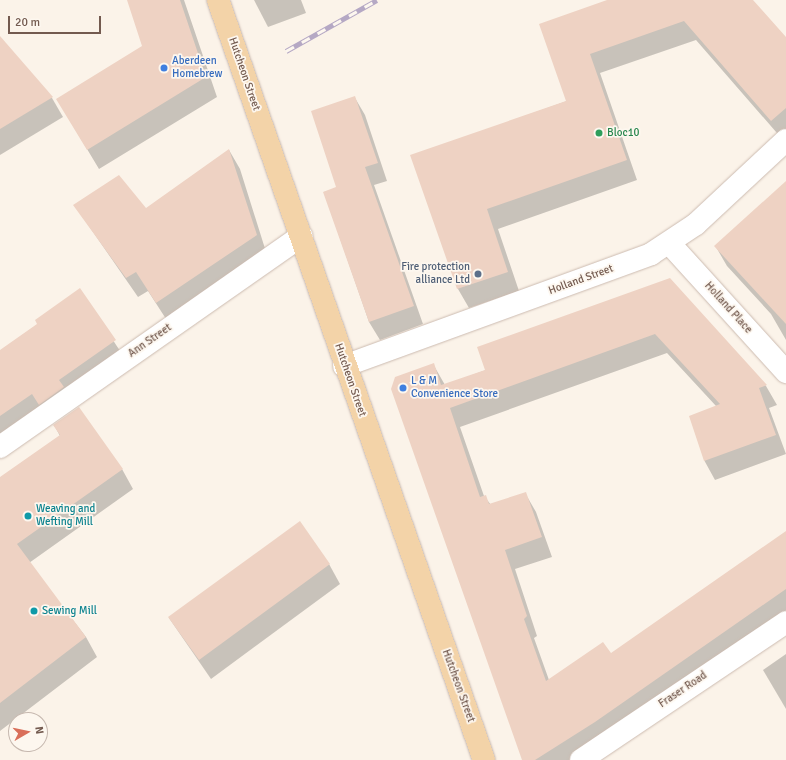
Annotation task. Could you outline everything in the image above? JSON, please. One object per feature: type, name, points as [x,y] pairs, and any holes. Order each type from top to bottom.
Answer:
[{"type":"main road","name":"Hutcheon Street","points":[[218,0],[301,236],[344,366],[484,760]]},
{"type":"street","name":"Holland Street","points":[[344,366],[630,263],[670,244],[696,224],[786,140]]},
{"type":"street","name":"Ann Street","points":[[0,447],[301,236]]},
{"type":"street","name":"Holland Place","points":[[670,244],[786,372]]},
{"type":"street","name":"Fraser Road","points":[[581,760],[786,622]]},
{"type":"building","points":[[127,0],[180,0],[206,77],[87,150],[56,99],[142,46]]},
{"type":"building","points":[[607,0],[753,0],[786,37],[786,108],[771,121],[684,21],[590,54],[627,160],[487,209],[508,272],[457,289],[410,155],[566,101],[539,24]]},
{"type":"building","points":[[0,36],[53,97],[0,129]]},
{"type":"building","points":[[355,96],[378,163],[365,167],[414,306],[369,322],[323,192],[336,187],[311,111]]},
{"type":"building","points":[[229,149],[257,235],[156,303],[136,272],[126,278],[73,205],[119,175],[146,208]]},
{"type":"building","points":[[786,181],[786,324],[714,246]]},
{"type":"building","points":[[670,278],[767,385],[759,388],[776,435],[704,461],[689,416],[720,404],[655,334],[450,408],[480,497],[486,495],[489,504],[526,492],[542,537],[505,550],[527,616],[524,619],[546,681],[603,642],[611,653],[786,531],[786,589],[595,722],[535,760],[522,760],[391,389],[395,377],[434,363],[441,385],[485,370],[477,347]]},
{"type":"building","points":[[80,288],[116,340],[59,380],[64,387],[39,405],[32,394],[0,416],[0,350],[37,324],[35,320]]},
{"type":"building","points":[[79,407],[123,469],[17,544],[86,637],[0,703],[0,477],[60,435],[53,425]]},
{"type":"building","points":[[300,521],[330,564],[199,660],[168,617]]},
{"type":"railway","points":[[286,51],[377,0]]},
{"type":"place","name":"Aberdeen Homebrew","points":[[164,68]]},
{"type":"place","name":"Bloc10","points":[[599,133]]},
{"type":"place","name":"Fire protection alliance Ltd","points":[[478,274]]},
{"type":"place","name":"L & M Convenience Store","points":[[403,388]]},
{"type":"place","name":"Weaving and Wefting Mill","points":[[28,516]]},
{"type":"place","name":"Sewing Mill","points":[[34,611]]}]
